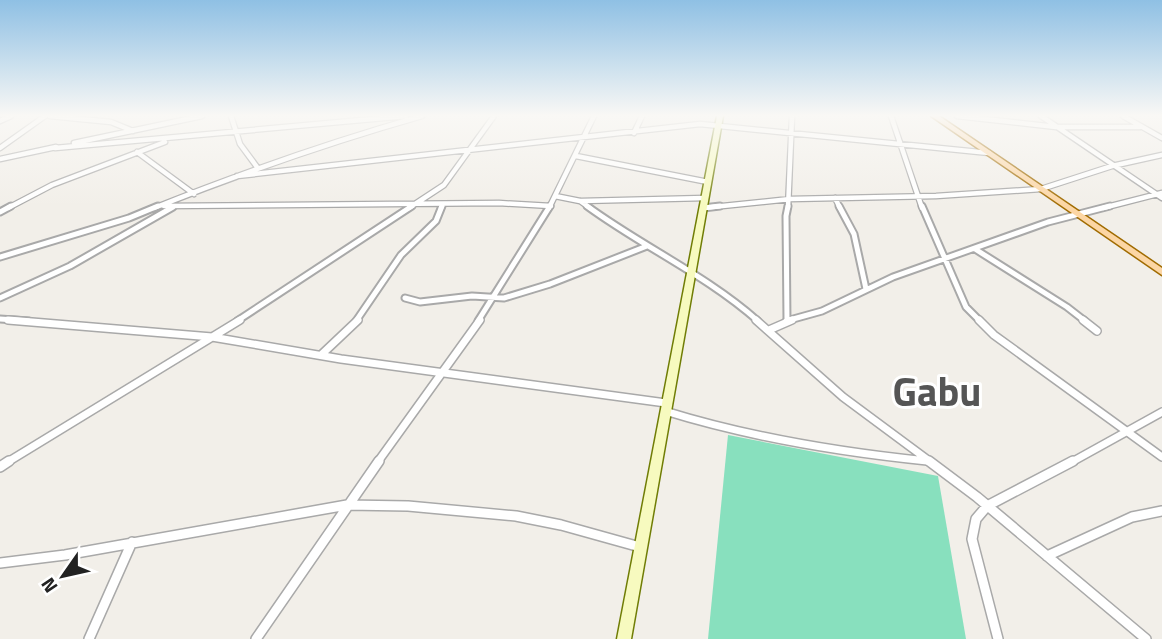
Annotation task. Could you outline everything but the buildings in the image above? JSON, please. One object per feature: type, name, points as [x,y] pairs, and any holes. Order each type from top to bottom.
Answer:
[{"type":"main road","points":[[624,639],[715,146]]},
{"type":"main road","points":[[978,146],[1162,272]]},
{"type":"street","points":[[0,159],[65,146]]},
{"type":"street","points":[[55,148],[79,146]]},
{"type":"street","points":[[0,212],[52,184],[154,146]]},
{"type":"street","points":[[241,146],[257,167]]},
{"type":"street","points":[[0,257],[163,206],[257,167],[319,146]]},
{"type":"street","points":[[0,467],[352,248],[449,181],[472,146]]},
{"type":"street","points":[[237,176],[513,146]]},
{"type":"street","points":[[256,639],[347,505],[496,298],[551,206],[581,146]]},
{"type":"street","points":[[787,321],[786,216],[790,199],[792,146]]},
{"type":"street","points":[[901,146],[917,196],[944,260],[966,307],[979,323],[1062,387],[1162,457]]},
{"type":"street","points":[[910,146],[989,153]]},
{"type":"street","points":[[1083,146],[1160,195]]},
{"type":"street","points":[[137,152],[194,194]]},
{"type":"street","points":[[555,196],[580,201],[704,203],[1041,189],[1112,166],[1162,155]]},
{"type":"street","points":[[576,156],[708,182]]},
{"type":"street","points":[[769,330],[787,321],[822,312],[866,289],[975,249],[1077,214],[1160,195]]},
{"type":"street","points":[[835,198],[853,234],[866,289]]},
{"type":"street","points":[[0,298],[52,276],[172,208],[182,199]]},
{"type":"street","points":[[580,201],[733,299],[843,397],[987,506],[1146,639]]},
{"type":"street","points":[[163,206],[519,203],[551,206]]},
{"type":"street","points":[[321,355],[360,318],[401,255],[436,221],[443,204]]},
{"type":"street","points":[[405,298],[419,302],[472,296],[496,298],[541,287],[647,246]]},
{"type":"street","points":[[975,249],[1067,307],[1097,331]]},
{"type":"street","points":[[0,318],[212,337],[443,372],[666,407],[698,421],[866,455],[928,461]]},
{"type":"street","points":[[998,639],[972,539],[976,519],[987,506],[1128,433],[1162,412]]},
{"type":"street","points":[[0,563],[65,555],[347,505],[444,509],[516,516],[561,525],[640,547]]},
{"type":"street","points":[[1047,556],[1132,517],[1162,511]]},
{"type":"street","points":[[89,639],[132,542]]},
{"type":"green space","points":[[728,435],[938,476],[966,639],[708,639]]},
{"type":"district","name":"Gabu","points":[[937,391]]}]
